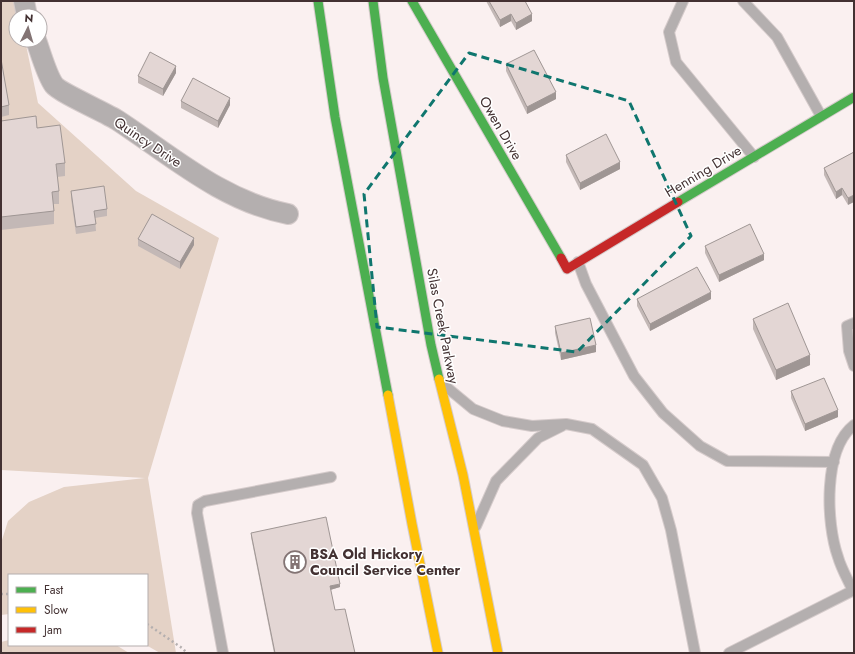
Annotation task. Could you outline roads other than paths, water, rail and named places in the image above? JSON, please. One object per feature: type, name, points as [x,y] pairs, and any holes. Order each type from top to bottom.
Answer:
[{"type":"main road","points":[[318,1],[323,52],[373,310],[386,390],[424,594],[438,653]]},
{"type":"main road","name":"Silas Creek Parkway","points":[[373,1],[383,78],[431,345],[463,475],[498,653]]},
{"type":"main road","name":"Owen Drive","points":[[412,1],[567,269]]},
{"type":"main road","name":"Henning Drive","points":[[567,269],[854,97]]},
{"type":"street","name":"Quincy Drive","points":[[39,48],[54,86],[116,120],[176,163],[234,198],[275,212],[288,214]]},
{"type":"lane","points":[[683,1],[669,32],[676,62],[754,157]]},
{"type":"lane","points":[[743,1],[777,37],[821,116]]},
{"type":"lane","points":[[578,262],[586,284],[634,376],[663,413],[700,446],[727,461],[834,462]]},
{"type":"lane","points":[[854,323],[847,326],[849,351],[854,366]]},
{"type":"lane","points":[[439,381],[473,409],[503,421],[532,426],[566,424],[592,429],[643,465],[662,498],[671,530],[695,653]]},
{"type":"lane","points":[[474,531],[496,481],[538,438],[566,424]]},
{"type":"lane","points":[[728,653],[854,591],[838,557],[829,521],[836,451],[849,428],[854,425]]},
{"type":"lane","points":[[223,653],[196,513],[198,505],[205,501],[331,477]]},
{"type":"place","name":"BSA Old Hickory Council Service Center","points":[[295,562]]}]
